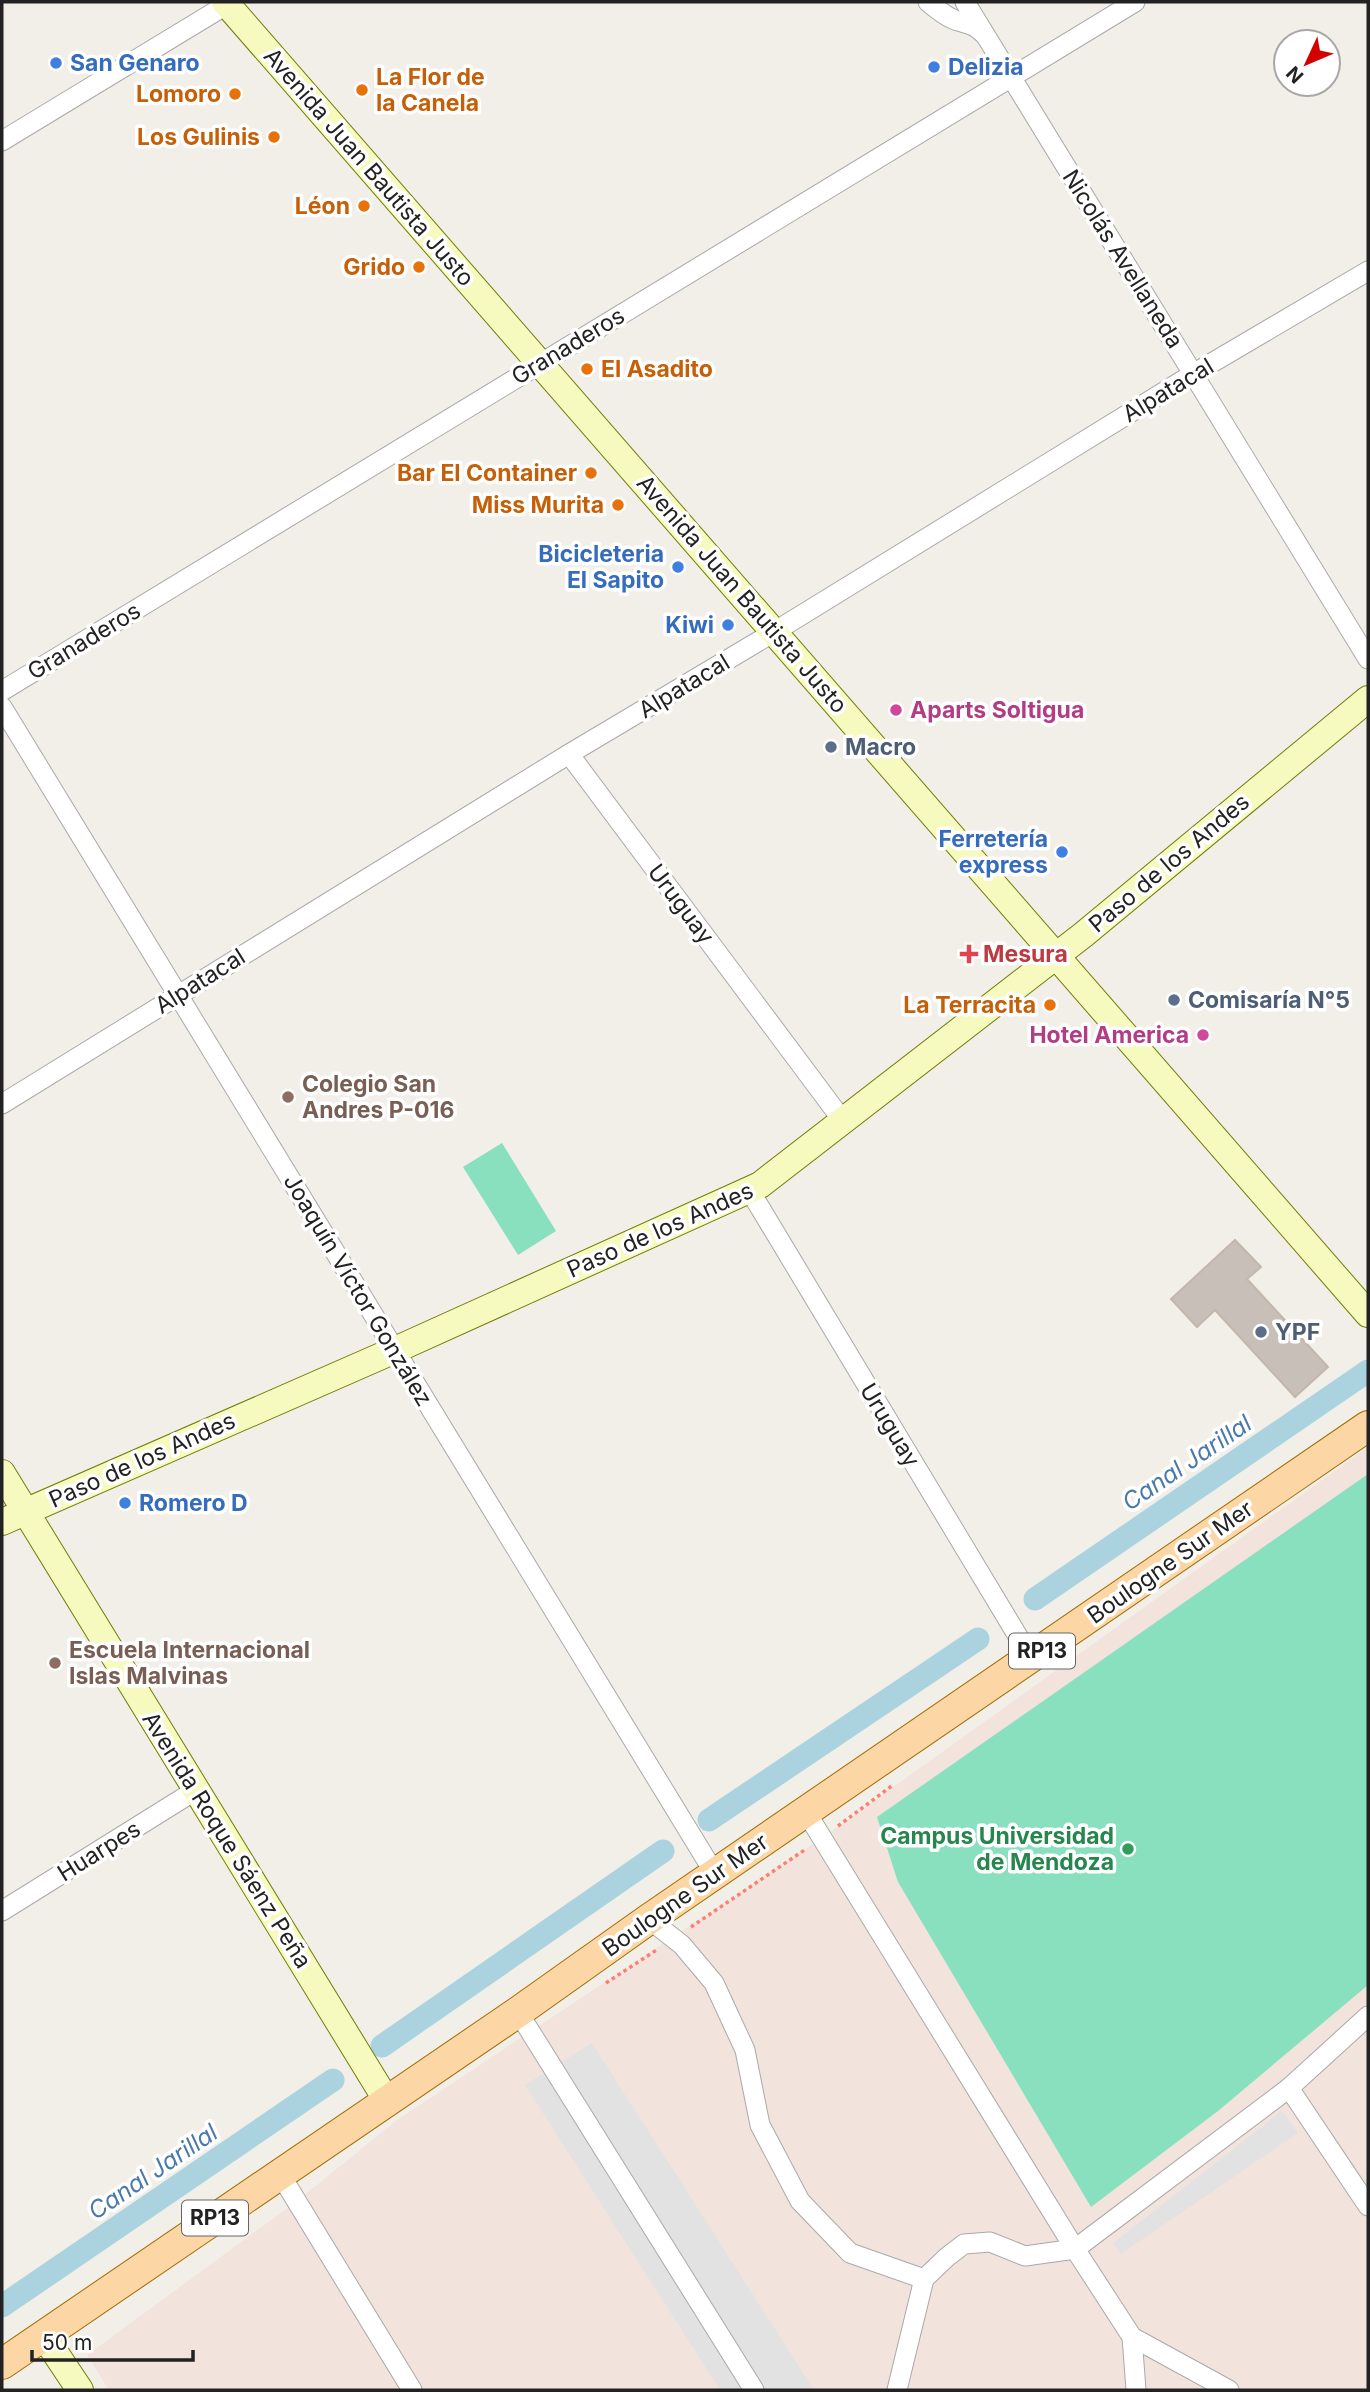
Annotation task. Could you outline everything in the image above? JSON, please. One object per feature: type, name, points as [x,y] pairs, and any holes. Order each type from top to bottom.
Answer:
[{"type":"main road","name":"Boulogne Sur Mer","points":[[2,2364],[1368,1426]]},
{"type":"street","points":[[2,141],[228,2]]},
{"type":"street","name":"Avenida Juan Bautista Justo","points":[[228,2],[1368,1314]]},
{"type":"street","points":[[931,4],[950,10],[959,2]]},
{"type":"street","name":"Nicolás Avellaneda","points":[[965,2],[1368,659]]},
{"type":"street","name":"Granaderos","points":[[2,691],[1135,2]]},
{"type":"street","points":[[931,4],[956,20],[972,24],[985,34]]},
{"type":"street","name":"Alpatacal","points":[[2,1104],[569,754],[1368,271]]},
{"type":"street","name":"Paso de los Andes","points":[[13,1516],[395,1350],[750,1191],[1056,956],[1368,699]]},
{"type":"street","name":"Joaquín Víctor González","points":[[2,707],[715,1874]]},
{"type":"street","name":"Uruguay","points":[[569,754],[843,1121]]},
{"type":"street","name":"Uruguay","points":[[750,1191],[1031,1658]]},
{"type":"street","name":"Avenida Roque Sáenz Peña","points":[[2,1473],[13,1516],[197,1790],[387,2101]]},
{"type":"street","name":"Huarpes","points":[[2,1912],[197,1790]]},
{"type":"street","points":[[806,1812],[1074,2249],[1132,2337],[1229,2390]]},
{"type":"street","points":[[649,1919],[682,1945],[715,1983],[745,2050],[760,2125],[800,2201],[850,2253],[924,2279]]},
{"type":"street","points":[[517,2012],[754,2390]]},
{"type":"street","points":[[897,2390],[924,2279],[964,2244],[990,2242],[1025,2256],[1074,2249],[1289,2088],[1368,2017]]},
{"type":"street","points":[[1289,2088],[1368,2206]]},
{"type":"street","points":[[280,2174],[412,2390]]},
{"type":"street","points":[[44,2336],[80,2390]]},
{"type":"street","points":[[1132,2337],[1136,2390]]},
{"type":"shaded area","points":[[1368,1447],[1368,2390],[109,2390],[87,2355],[297,2201],[397,2120],[822,1838]]},
{"type":"shaded area","points":[[592,2043],[814,2390],[720,2390],[525,2085]]},
{"type":"shaded area","points":[[1282,2111],[1298,2133],[1121,2254],[1113,2243]]},
{"type":"green space","points":[[502,1143],[556,1231],[518,1255],[463,1167]]},
{"type":"green space","name":"Campus Universidad de Mendoza","points":[[1368,1474],[1368,1985],[1218,2111],[1091,2207],[898,1882],[877,1817]]},
{"type":"building","points":[[1235,1240],[1261,1267],[1247,1279],[1328,1367],[1295,1397],[1215,1310],[1197,1327],[1171,1299]]},
{"type":"waterway","name":"Canal Jarillal","points":[[1035,1599],[1368,1371]]},
{"type":"waterway","name":"Canal Jarillal","points":[[709,1820],[978,1639]]},
{"type":"waterway","name":"Canal Jarillal","points":[[382,2046],[663,1851]]},
{"type":"waterway","name":"Canal Jarillal","points":[[2,2306],[333,2080]]},
{"type":"place","name":"San Genaro","points":[[56,63]]},
{"type":"place","name":"Delizia","points":[[934,67]]},
{"type":"place","name":"La Flor de la Canela","points":[[362,90]]},
{"type":"place","name":"Lomoro","points":[[235,94]]},
{"type":"place","name":"Los Gulinis","points":[[274,137]]},
{"type":"place","name":"Léon","points":[[364,206]]},
{"type":"place","name":"Grido","points":[[419,267]]},
{"type":"place","name":"El Asadito","points":[[587,369]]},
{"type":"place","name":"Bar El Container","points":[[591,473]]},
{"type":"place","name":"Miss Murita","points":[[618,505]]},
{"type":"place","name":"Bicicleteria El Sapito","points":[[678,567]]},
{"type":"place","name":"Kiwi","points":[[728,625]]},
{"type":"place","name":"Aparts Soltigua","points":[[896,710]]},
{"type":"place","name":"Macro","points":[[831,747]]},
{"type":"place","name":"Ferretería express","points":[[1062,852]]},
{"type":"place","name":"Mesura","points":[[969,954]]},
{"type":"place","name":"Comisaría N°5","points":[[1174,1000]]},
{"type":"place","name":"La Terracita","points":[[1050,1005]]},
{"type":"place","name":"Hotel America","points":[[1203,1035]]},
{"type":"place","name":"Colegio San Andres P-016","points":[[288,1097]]},
{"type":"place","name":"YPF","points":[[1261,1332]]},
{"type":"place","name":"Romero D","points":[[125,1503]]},
{"type":"place","name":"Escuela Internacional Islas Malvinas","points":[[55,1663]]},
{"type":"place","name":"Campus Universidad de Mendoza","points":[[1128,1849]]}]
